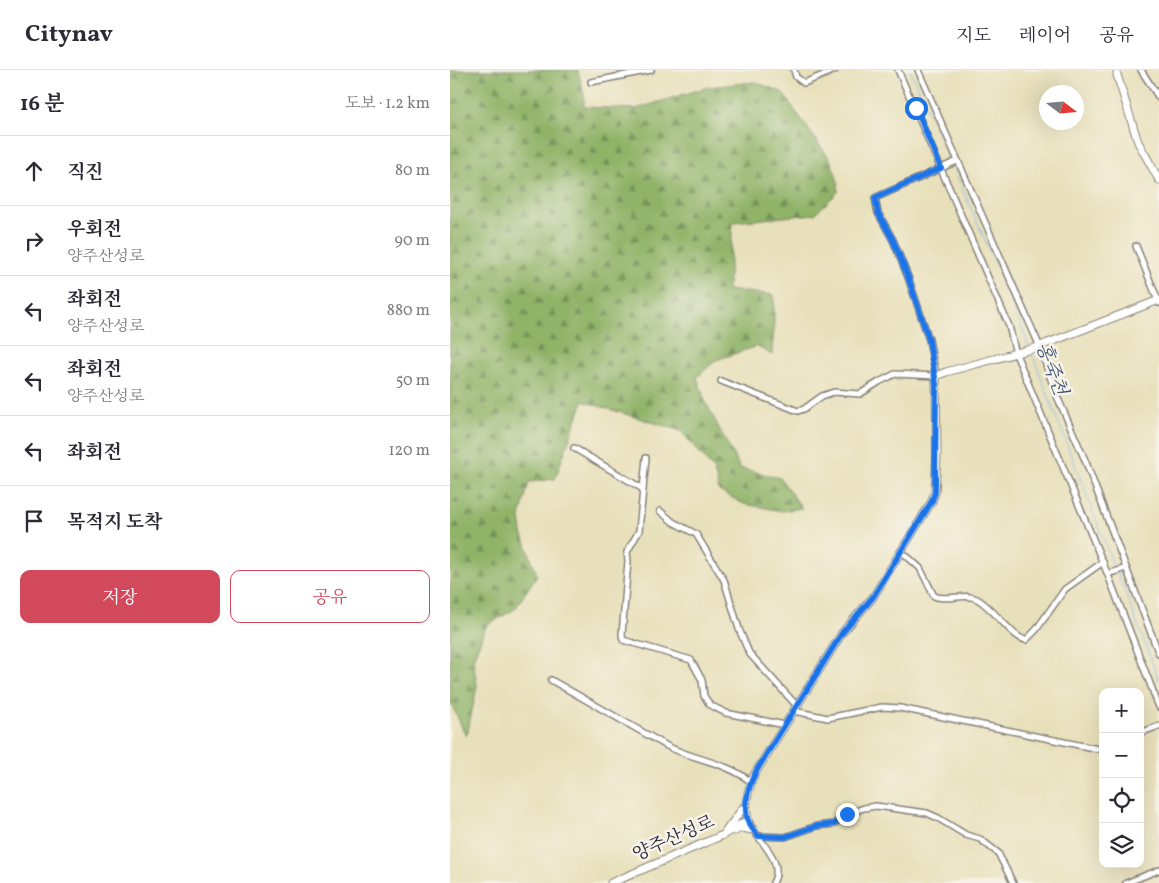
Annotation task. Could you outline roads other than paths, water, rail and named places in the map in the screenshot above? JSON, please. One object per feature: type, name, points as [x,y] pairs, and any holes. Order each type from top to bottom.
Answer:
[{"type":"street","points":[[591,82],[651,70]]},
{"type":"street","points":[[794,70],[796,77],[804,83],[835,70]]},
{"type":"street","points":[[898,70],[1009,326],[1016,354],[1108,574],[1159,707]]},
{"type":"street","points":[[918,70],[1085,460],[1159,654]]},
{"type":"street","points":[[1117,70],[1138,142],[1147,160],[1157,167],[1159,180]]},
{"type":"street","points":[[1141,70],[1159,98]]},
{"type":"street","points":[[773,883],[777,872],[772,858],[748,820],[746,803],[751,782],[842,633],[873,597],[932,501],[935,492],[937,455],[936,376],[929,340],[893,240],[878,213],[875,198],[957,160]]},
{"type":"street","points":[[721,381],[798,410],[804,409],[822,396],[834,392],[860,394],[895,374],[936,376],[1038,348],[1159,302],[1136,246]]},
{"type":"street","points":[[574,448],[643,489]]},
{"type":"street","points":[[646,458],[639,531],[627,552],[623,640],[691,660],[702,680],[704,696],[710,706],[726,713],[785,725]]},
{"type":"street","points":[[660,511],[673,522],[696,534],[724,580],[739,629],[749,652],[796,708],[828,718],[882,707],[900,708],[1099,749]]},
{"type":"street","points":[[901,552],[920,568],[934,596],[946,599],[976,598],[996,614],[1019,639],[1026,640],[1036,630],[1065,589],[1102,562]]},
{"type":"street","points":[[1108,574],[1126,568]]},
{"type":"street","points":[[551,680],[667,746],[743,775],[751,782]]},
{"type":"street","points":[[1144,732],[1159,726]]},
{"type":"street","points":[[723,835],[746,803]]},
{"type":"street","points":[[723,835],[741,828],[756,833],[785,837],[817,826],[834,824],[847,814],[876,806],[927,813],[960,832],[980,839],[998,853],[1013,883]]},
{"type":"street","name":"양주산성로","points":[[611,883],[723,835],[748,820]]},
{"type":"street","points":[[1126,883],[1159,870]]},
{"type":"waterway","name":"홍죽천","points":[[910,70],[950,161]]},
{"type":"waterway","name":"홍죽천","points":[[952,165],[1010,297],[1029,347]]},
{"type":"waterway","name":"홍죽천","points":[[1031,351],[1115,569]]},
{"type":"waterway","name":"홍죽천","points":[[1117,572],[1159,680]]}]
